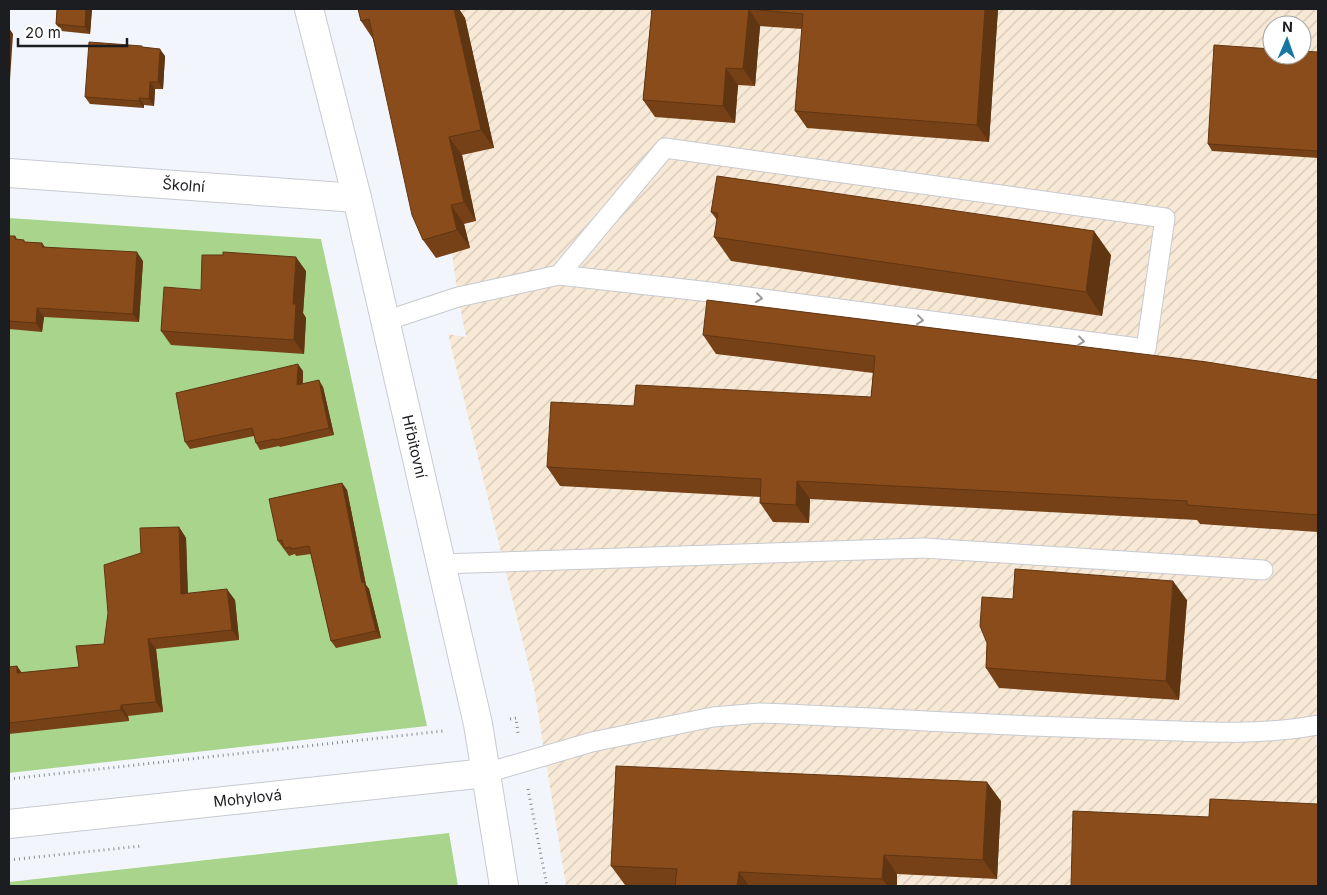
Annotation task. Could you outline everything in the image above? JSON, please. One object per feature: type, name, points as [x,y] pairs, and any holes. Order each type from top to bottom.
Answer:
[{"type":"street","name":"Hřbitovní","points":[[309,9],[357,198],[478,724],[504,886]]},
{"type":"street","name":"Školní","points":[[9,173],[357,198]]},
{"type":"street","name":"Mohylová","points":[[9,824],[486,773]]},
{"type":"lane","points":[[385,321],[458,297],[559,275],[710,292],[1146,349],[1165,218],[665,148],[559,275]]},
{"type":"lane","points":[[441,564],[924,548],[1263,570]]},
{"type":"lane","points":[[486,773],[592,742],[713,717],[760,712],[1056,727],[1241,732],[1296,729],[1318,725]]},
{"type":"path","points":[[516,718],[547,886]]},
{"type":"path","points":[[9,779],[443,731]]},
{"type":"shaded area","points":[[424,9],[1318,9],[1318,886],[566,886],[534,688],[448,334],[466,337],[452,253],[469,248],[464,225],[476,221],[462,155],[493,148],[465,18]]},
{"type":"green space","points":[[9,218],[321,239],[427,726],[9,773]]},
{"type":"green space","points":[[449,833],[458,886],[9,886],[9,882]]},
{"type":"building","points":[[57,9],[86,9],[85,27],[56,24]]},
{"type":"building","points":[[358,9],[454,9],[481,130],[449,137],[464,202],[451,205],[457,230],[423,240],[412,215],[369,19],[361,21]]},
{"type":"building","points":[[652,9],[749,9],[743,69],[726,68],[723,106],[643,100]]},
{"type":"building","points":[[750,9],[985,9],[977,125],[795,111],[803,14]]},
{"type":"building","points":[[89,42],[160,49],[158,82],[150,82],[149,99],[139,98],[139,101],[85,97]]},
{"type":"building","points":[[1214,45],[1262,48],[1262,65],[1312,65],[1312,52],[1318,52],[1318,151],[1208,144]]},
{"type":"building","points":[[717,176],[1094,231],[1086,292],[714,237],[718,213],[711,212]]},
{"type":"building","points":[[9,236],[15,236],[15,239],[24,240],[24,242],[42,243],[42,247],[137,252],[133,314],[37,308],[36,323],[9,321]]},
{"type":"building","points":[[223,252],[296,257],[293,304],[296,304],[294,340],[161,331],[164,287],[201,290],[202,255],[223,255]]},
{"type":"building","points":[[707,300],[1207,362],[1318,380],[1318,515],[1187,505],[1187,501],[797,481],[796,505],[760,503],[761,479],[547,467],[551,402],[634,406],[636,385],[871,397],[875,356],[703,335]]},
{"type":"building","points":[[298,364],[297,385],[319,380],[329,428],[256,443],[252,428],[185,442],[176,393]]},
{"type":"building","points":[[342,483],[362,583],[364,582],[376,631],[331,641],[309,546],[291,549],[291,547],[284,548],[282,540],[278,541],[269,499]]},
{"type":"building","points":[[179,527],[181,594],[227,589],[232,630],[148,639],[156,702],[121,705],[121,710],[9,723],[9,667],[17,666],[17,673],[79,667],[76,646],[104,644],[108,613],[104,565],[141,553],[140,528]]},
{"type":"building","points":[[1015,569],[1173,581],[1166,681],[986,668],[987,643],[980,626],[982,597],[1013,599]]},
{"type":"building","points":[[616,766],[987,782],[983,860],[884,855],[882,879],[739,872],[737,886],[675,886],[677,869],[611,866]]},
{"type":"building","points":[[1210,799],[1318,804],[1318,886],[1071,886],[1073,811],[1209,817]]}]
